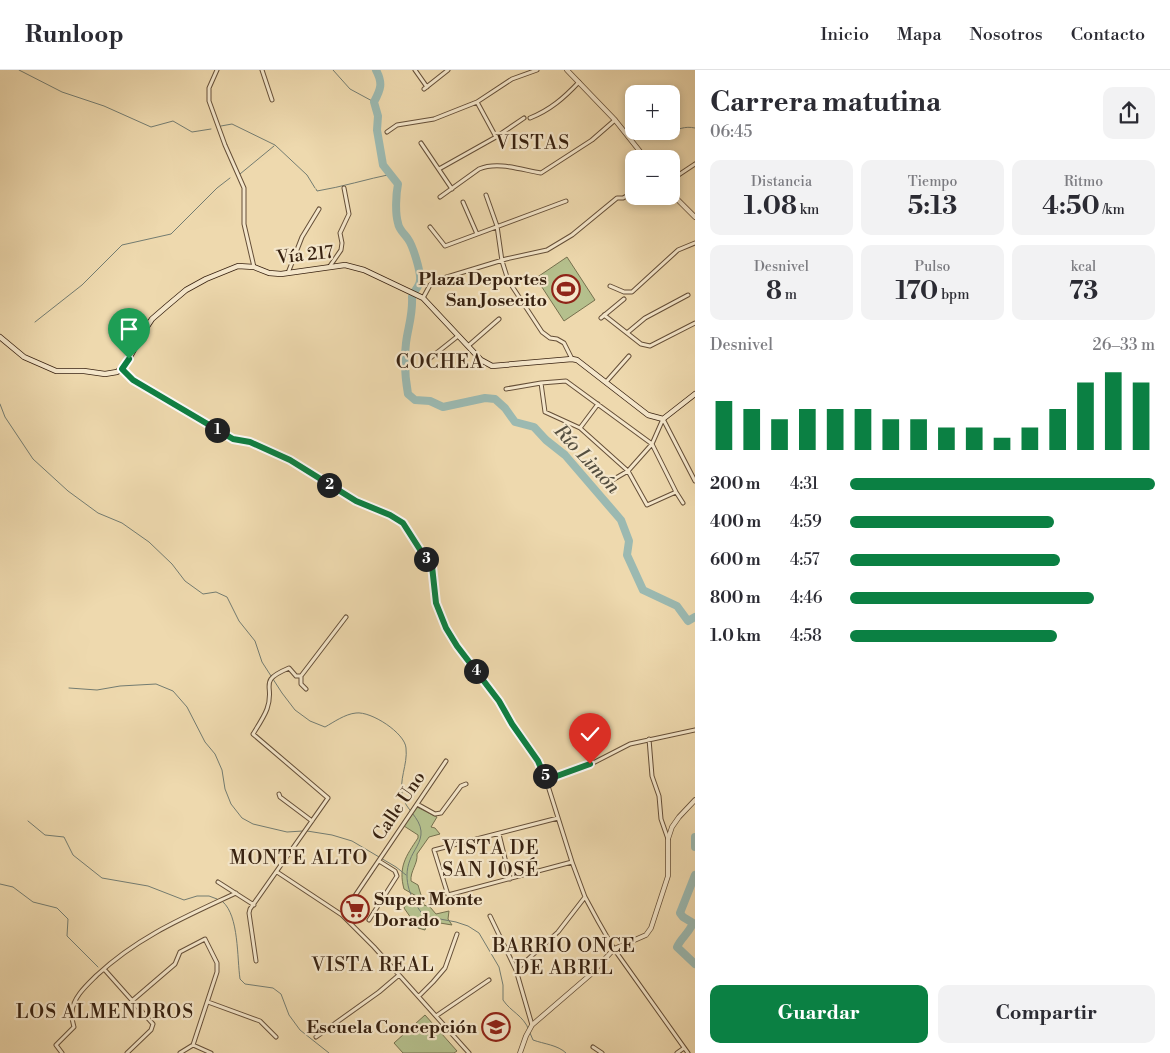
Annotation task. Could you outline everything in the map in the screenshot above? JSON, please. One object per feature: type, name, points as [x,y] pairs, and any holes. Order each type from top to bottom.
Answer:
[{"type":"main road","name":"Vía 217","points":[[122,369],[152,319],[186,290],[227,269],[238,266],[254,267],[269,273],[287,274],[345,264],[354,266],[423,298],[481,360],[492,366],[572,359]]},
{"type":"main road","points":[[0,337],[24,357],[56,370],[104,374],[122,369]]},
{"type":"main road","points":[[572,359],[577,360],[648,415],[663,418],[695,394]]},
{"type":"street","points":[[217,70],[209,88],[209,101],[244,188],[244,224],[254,267]]},
{"type":"street","points":[[262,70],[272,100]]},
{"type":"street","points":[[415,70],[425,88],[448,70]]},
{"type":"street","points":[[387,132],[397,125],[434,119],[477,102],[512,79],[537,70]]},
{"type":"street","points":[[567,70],[615,120],[639,150]]},
{"type":"street","points":[[530,118],[554,106],[579,82]]},
{"type":"street","points":[[477,102],[496,137]]},
{"type":"street","points":[[439,169],[496,137],[524,118]]},
{"type":"street","points":[[440,197],[486,166],[541,173],[592,140],[615,120]]},
{"type":"street","points":[[421,143],[452,189]]},
{"type":"street","points":[[680,174],[695,164]]},
{"type":"street","points":[[330,267],[341,250],[340,233],[348,214],[344,188]]},
{"type":"street","points":[[486,195],[497,226],[502,262],[508,280],[542,332],[550,338],[564,343],[572,359]]},
{"type":"street","points":[[423,298],[430,285],[437,280],[502,262],[506,259],[546,250],[572,235],[617,198],[625,197]]},
{"type":"street","points":[[430,227],[445,246],[566,201]]},
{"type":"street","points":[[680,201],[695,217]]},
{"type":"street","points":[[463,202],[477,234]]},
{"type":"street","points":[[287,274],[302,237],[319,209]]},
{"type":"street","points":[[610,286],[624,292],[632,292],[678,250],[695,243]]},
{"type":"street","points":[[627,333],[646,318],[688,296]]},
{"type":"street","points":[[624,299],[603,316],[641,344],[650,346],[695,322]]},
{"type":"street","points":[[468,346],[499,320]]},
{"type":"street","points":[[429,359],[459,335]]},
{"type":"street","points":[[606,382],[629,356]]},
{"type":"street","points":[[122,369],[133,380],[233,439],[250,442],[290,460],[356,501],[390,515],[403,523],[432,566],[436,603],[446,628],[457,646],[499,701],[512,724],[538,761],[585,897],[614,949],[688,1053]]},
{"type":"street","points":[[506,389],[564,380],[652,444],[683,503]]},
{"type":"street","points":[[542,383],[545,412],[580,428],[628,471],[647,505],[676,492]]},
{"type":"street","points":[[580,428],[598,404]]},
{"type":"street","points":[[609,482],[628,471],[652,444],[663,418]]},
{"type":"street","points":[[663,418],[695,481]]},
{"type":"street","points":[[306,690],[301,684],[301,676],[346,617]]},
{"type":"street","points":[[256,961],[250,913],[328,798],[253,734],[268,708],[268,685],[271,677],[289,668],[296,676],[301,676]]},
{"type":"street","points":[[546,780],[590,764],[630,744],[695,730]]},
{"type":"street","points":[[649,739],[652,776],[659,796],[661,819],[668,840]]},
{"type":"street","name":"Calle Uno","points":[[342,915],[446,761]]},
{"type":"street","points":[[417,804],[434,814],[441,814],[461,786],[466,784]]},
{"type":"street","points":[[279,794],[280,797],[312,821]]},
{"type":"street","points":[[520,1053],[532,1025],[576,987],[614,949],[646,935],[651,928],[668,876],[668,840],[672,826],[695,800]]},
{"type":"street","points":[[558,818],[434,850],[448,895],[572,862]]},
{"type":"street","points":[[499,834],[510,879]]},
{"type":"street","points":[[369,920],[397,876],[395,870],[379,861]]},
{"type":"street","points":[[277,872],[342,915],[399,974],[468,1053]]},
{"type":"street","points":[[218,882],[254,905]]},
{"type":"street","points":[[62,1053],[56,1045],[74,1027],[71,1013],[82,990],[104,969],[130,948],[155,932],[236,893]]},
{"type":"street","points":[[516,970],[558,932],[585,897]]},
{"type":"street","points":[[490,916],[516,970],[532,1025]]},
{"type":"street","points":[[418,996],[445,968],[457,934]]},
{"type":"street","points":[[133,1000],[176,964],[180,952],[205,939],[218,968],[193,1045],[180,1053]]},
{"type":"street","points":[[104,969],[153,1024],[151,1030],[127,1053]]},
{"type":"street","points":[[316,1037],[379,992],[399,974]]},
{"type":"street","points":[[436,1016],[488,980]]},
{"type":"street","points":[[208,1002],[260,1022],[276,1037]]},
{"type":"street","points":[[193,1045],[211,1053]]},
{"type":"street","points":[[593,1047],[602,1053]]},
{"type":"street","points":[[677,1053],[684,1048]]},
{"type":"green space","name":"Plaza Deportes San Josecito","points":[[567,257],[595,300],[564,321],[536,278]]},
{"type":"green space","points":[[417,807],[437,817],[431,827],[435,828],[440,834],[429,837],[417,854],[411,881],[418,885],[424,905],[430,907],[436,914],[449,911],[448,919],[452,925],[428,921],[425,930],[418,928],[404,908],[407,903],[415,902],[418,897],[404,889],[402,881],[404,862],[418,838],[418,835],[404,826]]},
{"type":"green space","points":[[425,1015],[457,1051],[454,1053],[403,1053],[394,1043]]},
{"type":"waterway","points":[[19,70],[62,92],[104,106],[151,127],[173,121],[192,132],[211,129]]},
{"type":"waterway","points":[[333,70],[350,89],[374,102]]},
{"type":"waterway","name":"Río Limón","points":[[376,70],[380,79],[380,86],[374,102],[378,116],[377,130],[383,165],[398,184],[396,198],[397,219],[401,230],[410,242],[420,276],[420,281],[415,291]]},
{"type":"waterway","points":[[221,126],[232,124],[275,145],[307,175],[315,188]]},
{"type":"waterway","points":[[680,128],[695,128]]},
{"type":"waterway","points":[[240,174],[274,146]]},
{"type":"waterway","points":[[316,189],[317,191],[392,174]]},
{"type":"waterway","points":[[35,322],[82,285],[122,245],[171,234],[217,188],[230,178]]},
{"type":"waterway","name":"Río Limón","points":[[412,297],[412,310],[405,356],[408,394],[415,400],[430,401],[443,407],[485,398],[495,399],[505,408],[515,422],[534,427],[546,440],[565,455],[621,520],[629,541],[627,555],[643,590],[677,606],[688,621],[695,617]]},
{"type":"waterway","points":[[0,404],[5,417],[33,459],[68,491],[98,513],[122,523],[149,542],[172,564],[185,581],[203,594],[216,592],[227,597],[239,621],[255,641],[262,662],[295,710],[310,721],[325,727],[340,718],[362,713],[378,719],[400,736],[406,748],[406,760],[402,779],[403,798],[418,822],[421,831],[420,839],[408,867],[407,882],[412,897],[424,916],[456,922],[468,926],[479,933],[499,967],[503,985],[503,1000],[524,1021],[529,1030]]},
{"type":"waterway","points":[[69,688],[97,690],[120,686],[156,684],[173,691],[187,707],[205,742],[215,754],[222,770],[225,789],[231,804],[242,818],[253,824],[287,832],[303,831]]},
{"type":"waterway","points":[[28,821],[45,835],[64,837],[73,855],[102,878],[148,886],[184,900],[197,896],[209,896],[217,899]]},
{"type":"waterway","points":[[307,831],[332,835],[352,841],[406,875]]},
{"type":"waterway","name":"Río Limón","points":[[695,837],[695,847]]},
{"type":"waterway","name":"Río Limón","points":[[695,875],[680,913],[693,923],[677,947],[695,964]]},
{"type":"waterway","points":[[0,884],[13,887],[33,902],[57,908],[68,919],[67,936],[98,967]]},
{"type":"waterway","points":[[223,902],[228,908],[235,927],[240,979],[245,984],[273,988],[281,994],[289,1015],[300,1030],[329,1053]]},
{"type":"waterway","points":[[530,1033],[533,1040],[555,1046],[566,1053]]},
{"type":"place","name":"Plaza Deportes San Josecito","points":[[566,289]]},
{"type":"place","name":"Super Monte Dorado","points":[[355,909]]},
{"type":"place","name":"Escuela Concepción","points":[[496,1027]]},
{"type":"district","name":"VISTAS","points":[[533,143]]},
{"type":"district","name":"COCHEA","points":[[440,362]]},
{"type":"district","name":"MONTE ALTO","points":[[299,858]]},
{"type":"district","name":"VISTA DE SAN JOSÉ","points":[[491,859]]},
{"type":"district","name":"BARRIO ONCE DE ABRIL","points":[[564,957]]},
{"type":"district","name":"VISTA REAL","points":[[373,965]]},
{"type":"district","name":"LOS ALMENDROS","points":[[105,1012]]},
{"type":"route","points":[[129,359],[122,369],[133,380],[233,439],[250,442],[290,460],[356,501],[390,515],[403,523],[432,566],[436,603],[446,628],[457,646],[499,701],[512,724],[538,761],[546,780],[590,764]]}]
